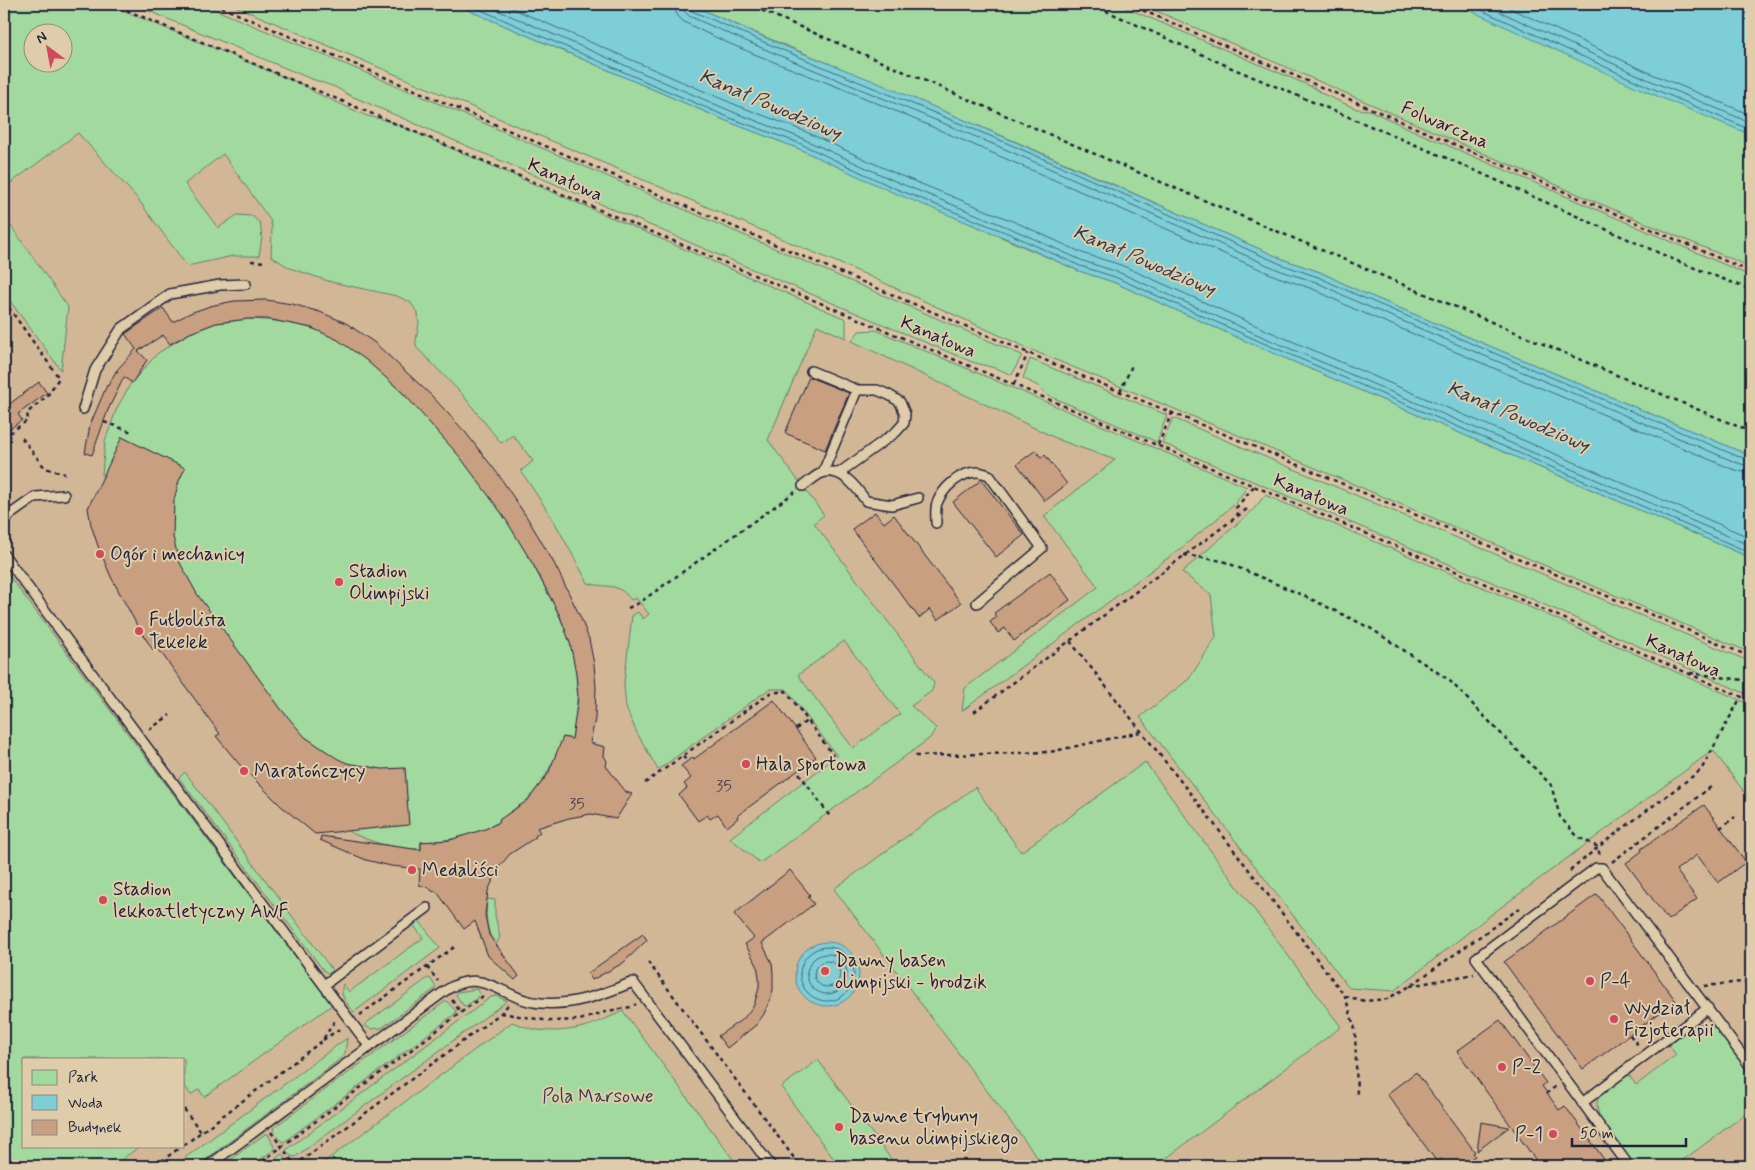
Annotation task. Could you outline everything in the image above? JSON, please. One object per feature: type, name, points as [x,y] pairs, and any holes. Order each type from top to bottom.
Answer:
[{"type":"lane","points":[[84,409],[95,370],[121,330],[170,294],[220,285],[246,284]]},
{"type":"lane","points":[[811,371],[856,390],[877,390],[889,395],[900,402],[905,414],[904,423],[896,432],[838,473]]},
{"type":"lane","points":[[803,486],[823,472],[856,390]]},
{"type":"lane","points":[[823,472],[838,473],[855,486],[866,501],[892,505],[918,498]]},
{"type":"lane","points":[[936,523],[936,504],[944,490],[954,480],[966,474],[976,472],[989,475],[1042,548],[976,603]]},
{"type":"lane","points":[[4,519],[35,497],[64,495]]},
{"type":"lane","points":[[4,555],[369,1046]]},
{"type":"lane","points":[[1629,1166],[1476,958],[1596,868],[1602,868],[1751,1068]]},
{"type":"lane","points":[[324,986],[427,908]]},
{"type":"lane","points":[[208,1166],[445,991],[459,982],[474,980],[487,982],[515,996],[539,1003],[569,1003],[609,992],[634,982],[772,1166]]},
{"type":"lane","points":[[1582,1103],[1708,1008]]},
{"type":"path","name":"Kanałowa","points":[[112,4],[1465,575],[1751,701]]},
{"type":"path","points":[[214,4],[1028,353],[1286,459],[1751,657]]},
{"type":"path","points":[[747,4],[1751,432]]},
{"type":"path","points":[[1090,4],[1234,69],[1449,159],[1677,261],[1751,290]]},
{"type":"path","name":"Folwarczna","points":[[1128,4],[1751,272]]},
{"type":"path","points":[[251,261],[266,262]]},
{"type":"path","points":[[4,301],[59,378],[47,396],[27,413],[28,420],[4,437]]},
{"type":"path","points":[[1014,384],[1028,353]]},
{"type":"path","points":[[1120,392],[1133,363]]},
{"type":"path","points":[[1158,445],[1172,412]]},
{"type":"path","points":[[104,422],[132,432]]},
{"type":"path","points":[[22,438],[46,468],[65,474]]},
{"type":"path","points":[[628,608],[640,604],[803,486]]},
{"type":"path","points":[[1238,516],[1236,508],[1254,486]]},
{"type":"path","points":[[974,712],[1247,509]]},
{"type":"path","points":[[1184,555],[1223,561],[1309,598],[1370,628],[1441,674],[1551,785],[1560,817],[1578,837],[1598,847]]},
{"type":"path","points":[[1070,641],[1205,812],[1345,996],[1355,1029],[1357,1095]]},
{"type":"path","points":[[1686,672],[1751,681]]},
{"type":"path","points":[[645,783],[770,693],[786,691],[833,755]]},
{"type":"path","points":[[1565,875],[1598,847],[1701,770],[1741,697]]},
{"type":"path","points":[[750,708],[753,712]]},
{"type":"path","points":[[139,737],[170,715]]},
{"type":"path","points":[[796,729],[808,720]]},
{"type":"path","points":[[915,756],[1050,752],[1140,732]]},
{"type":"path","points":[[683,756],[687,762]]},
{"type":"path","points":[[799,773],[831,818]]},
{"type":"path","points":[[1602,868],[1712,786]]},
{"type":"path","points":[[1720,828],[1735,817]]},
{"type":"path","points":[[1345,996],[1364,1001],[1387,999],[1410,986],[1526,904]]},
{"type":"path","points":[[185,1144],[322,1041],[351,1022],[456,944]]},
{"type":"path","points":[[648,962],[800,1166]]},
{"type":"path","points":[[1410,986],[1479,973],[1484,969]]},
{"type":"path","points":[[1692,987],[1751,981]]},
{"type":"path","points":[[256,1166],[496,986]]},
{"type":"path","points":[[266,1124],[294,1166],[501,1013],[515,996]]},
{"type":"path","points":[[322,1041],[342,1009]]},
{"type":"path","points":[[1546,1094],[1559,1084]]},
{"type":"path","points":[[185,1110],[201,1132]]},
{"type":"path","points":[[154,1166],[180,1148]]},
{"type":"shaded area","points":[[4,4],[50,22],[22,22],[22,72],[72,72],[72,31],[786,309],[1062,441],[1138,466],[1252,511],[1751,725],[1751,1166],[4,1166]]},
{"type":"green space","points":[[4,4],[107,4],[306,86],[314,92],[367,116],[386,120],[846,319],[846,338],[817,325],[768,440],[824,515],[814,523],[934,683],[932,691],[911,706],[936,728],[930,738],[760,863],[730,838],[837,756],[786,689],[769,689],[658,770],[636,731],[626,708],[624,683],[632,616],[638,612],[643,619],[649,614],[636,598],[631,600],[621,590],[588,583],[554,521],[521,471],[533,461],[513,435],[501,443],[462,394],[416,347],[419,324],[418,313],[410,302],[397,296],[331,282],[290,268],[271,256],[272,227],[270,220],[223,154],[185,184],[218,228],[237,215],[252,216],[260,223],[262,237],[259,256],[233,256],[187,266],[137,198],[78,133],[4,188]],"holes":[[[844,641],[900,714],[853,748],[798,675]]]},
{"type":"green space","points":[[132,4],[202,4],[428,99],[1022,355],[1012,375],[972,362],[721,256],[349,95],[335,87],[309,78]]},
{"type":"green space","points":[[230,4],[454,4],[729,122],[797,148],[1079,271],[1113,282],[1259,347],[1751,558],[1751,653],[1235,434],[1034,351],[862,273]]},
{"type":"green space","points":[[689,4],[1117,4],[1315,88],[1323,94],[1357,109],[1369,110],[1751,276],[1751,456],[1359,291],[1320,272],[1285,260],[1075,167]]},
{"type":"green space","points":[[1140,4],[1459,4],[1751,132],[1751,267],[1598,203]]},
{"type":"green space","points":[[4,216],[68,307],[61,370],[4,293]]},
{"type":"green space","name":"Stadion Olimpijski","points":[[248,319],[295,324],[329,335],[352,349],[389,380],[412,402],[455,450],[494,501],[528,556],[558,613],[570,642],[575,666],[577,703],[572,739],[563,737],[546,774],[528,799],[499,822],[488,828],[460,837],[421,842],[420,849],[406,848],[393,847],[368,840],[321,816],[107,512],[102,475],[105,441],[117,408],[131,383],[158,353],[190,333],[216,323]]},
{"type":"green space","points":[[876,330],[1247,487],[1235,504],[1180,549],[962,711],[965,688],[1098,587],[1044,516],[1115,460],[1062,441],[852,341],[859,331]]},
{"type":"green space","points":[[1030,359],[1167,415],[1157,442],[1047,395],[1038,386],[1023,378]]},
{"type":"green space","points":[[1173,418],[1751,662],[1751,696],[1527,597],[1162,443]]},
{"type":"green space","points":[[1265,495],[1520,603],[1751,705],[1751,801],[1713,750],[1484,920],[1394,991],[1349,988],[1140,717],[1189,679],[1216,637],[1211,595],[1182,572],[1252,511]]},
{"type":"green space","name":"Stadion lekkoatletyczny AWF","points":[[4,569],[332,1005],[204,1097],[199,1089],[191,1095],[185,1086],[185,1058],[22,1058],[22,1148],[137,1148],[113,1166],[10,1166],[4,1158]]},
{"type":"green space","points":[[1145,762],[1341,1027],[1156,1166],[1044,1166],[834,889],[975,787],[1021,852]]},
{"type":"green space","points":[[185,772],[333,971],[328,973],[324,971],[179,778]]},
{"type":"green space","points":[[487,899],[495,900],[495,915],[500,937],[496,944],[488,929]]},
{"type":"green space","points":[[418,919],[440,948],[354,1012],[343,996],[343,984],[349,992],[423,938],[412,923]]},
{"type":"green space","points":[[428,978],[431,979],[436,988],[382,1028],[371,1029],[364,1025]]},
{"type":"green space","points":[[477,989],[479,994],[477,998],[466,1006],[463,1005],[456,995],[458,992]]},
{"type":"green space","points":[[497,996],[507,1001],[295,1157],[291,1156],[286,1150],[491,997]]},
{"type":"green space","points":[[446,1001],[456,1011],[455,1014],[284,1142],[280,1140],[273,1128]]},
{"type":"green space","name":"Pola Marsowe","points":[[623,1011],[738,1166],[319,1166],[512,1022],[535,1029],[561,1031],[592,1024]]},
{"type":"green space","points":[[1695,1025],[1713,1026],[1716,1029],[1751,1076],[1751,1110],[1675,1166],[1634,1166],[1616,1143],[1599,1115],[1598,1099],[1607,1089],[1628,1074],[1636,1085],[1676,1055],[1668,1044]]},
{"type":"green space","points":[[347,1038],[345,1053],[339,1060],[197,1166],[174,1166]]},
{"type":"green space","name":"Dawne trybuny basenu olimpijskiego","points":[[818,1060],[896,1166],[839,1166],[781,1087]]},
{"type":"green space","points":[[265,1134],[268,1134],[275,1149],[251,1166],[222,1166]]},
{"type":"green space","points":[[282,1154],[287,1161],[282,1166],[266,1166]]},
{"type":"water","name":"Kanał Powodziowy","points":[[454,4],[689,4],[782,45],[871,80],[1285,260],[1320,272],[1359,291],[1751,456],[1751,558],[1259,347],[1113,282],[1079,271],[1008,239],[892,192],[797,148],[729,122]]},
{"type":"water","points":[[1456,4],[1737,4],[1751,10],[1751,135],[1645,91]]},
{"type":"water","points":[[827,942],[845,948],[853,956],[859,974],[853,992],[845,1000],[827,1006],[809,1000],[801,992],[795,974],[801,956],[809,948]]},
{"type":"building","points":[[266,300],[292,304],[320,312],[346,323],[375,343],[432,396],[466,433],[498,474],[528,519],[554,563],[589,639],[596,687],[595,719],[590,743],[605,747],[606,766],[626,792],[632,794],[616,819],[591,814],[569,818],[537,828],[540,832],[536,837],[510,854],[499,867],[488,891],[485,915],[489,935],[519,976],[515,980],[488,956],[475,921],[464,929],[437,892],[419,885],[420,869],[391,866],[366,860],[320,840],[321,836],[421,850],[421,842],[450,840],[485,829],[500,822],[499,820],[528,800],[548,774],[563,737],[572,739],[578,698],[576,673],[570,643],[560,616],[534,566],[503,515],[460,457],[404,394],[366,360],[338,340],[312,328],[267,319],[248,319],[216,323],[190,333],[170,344],[163,335],[138,351],[147,360],[132,383],[124,377],[108,410],[92,455],[85,453],[90,425],[107,385],[116,371],[136,349],[125,334],[163,308],[173,322],[190,313],[210,306],[234,301]]},
{"type":"building","points":[[809,377],[849,393],[825,450],[785,433]]},
{"type":"building","points":[[39,382],[47,393],[18,414],[22,420],[4,433],[4,408]]},
{"type":"building","points":[[122,437],[185,468],[174,500],[173,537],[179,561],[197,594],[281,709],[305,737],[338,759],[347,763],[382,769],[405,768],[409,825],[315,834],[281,806],[239,764],[216,736],[220,734],[157,647],[153,650],[138,627],[111,577],[91,525],[88,508]]},
{"type":"building","points":[[1036,450],[1041,458],[1045,455],[1067,484],[1045,501],[1017,464]]},
{"type":"building","points":[[981,480],[1024,535],[996,557],[953,502]]},
{"type":"building","points":[[875,512],[884,523],[894,515],[961,603],[938,620],[930,609],[919,618],[852,529]]},
{"type":"building","points":[[1050,572],[1070,600],[1014,641],[1005,628],[998,633],[990,622],[997,617],[994,613]]},
{"type":"building","name":"Hala sportowa","points":[[774,700],[816,757],[737,816],[738,818],[727,827],[718,814],[710,819],[707,815],[698,821],[679,795],[687,788],[684,784],[691,778],[681,766],[693,757],[694,759]]},
{"type":"building","points":[[1704,805],[1746,862],[1718,883],[1697,855],[1676,870],[1697,899],[1668,920],[1626,863],[1642,851],[1641,849]]},
{"type":"building","points":[[790,870],[810,895],[808,897],[814,904],[762,943],[772,963],[773,990],[769,1002],[764,1014],[756,1025],[727,1048],[718,1036],[744,1018],[754,1005],[759,988],[757,965],[745,944],[754,938],[734,914]]},
{"type":"building","name":"P-4","points":[[1597,894],[1676,1001],[1583,1069],[1504,962]]},
{"type":"building","points":[[643,934],[647,940],[623,963],[592,980],[588,973]]},
{"type":"building","points":[[1500,1020],[1546,1083],[1542,1086],[1559,1110],[1565,1106],[1609,1166],[1540,1166],[1457,1051]]},
{"type":"building","points":[[1416,1072],[1475,1152],[1473,1153],[1475,1156],[1461,1166],[1447,1166],[1441,1159],[1437,1162],[1387,1094]]},
{"type":"building","points":[[1481,1122],[1509,1127],[1477,1151],[1480,1130]]},
{"type":"place","name":"Ogór i mechanicy","points":[[100,554]]},
{"type":"place","name":"Stadion Olimpijski","points":[[339,582]]},
{"type":"place","name":"Futbolista Tekelek","points":[[139,631]]},
{"type":"place","name":"Hala sportowa","points":[[746,764]]},
{"type":"place","name":"Maratończycy","points":[[244,771]]},
{"type":"place","name":"Medaliści","points":[[412,870]]},
{"type":"place","name":"Stadion lekkoatletyczny AWF","points":[[103,900]]},
{"type":"place","name":"Dawny basen olimpijski - brodzik","points":[[825,971]]},
{"type":"place","name":"P-4","points":[[1590,981]]},
{"type":"place","name":"Wydział Fizjoterapii","points":[[1614,1019]]},
{"type":"place","name":"P-2","points":[[1502,1067]]},
{"type":"place","name":"Dawne trybuny basenu olimpijskiego","points":[[839,1127]]},
{"type":"place","name":"P-1","points":[[1553,1134]]}]
